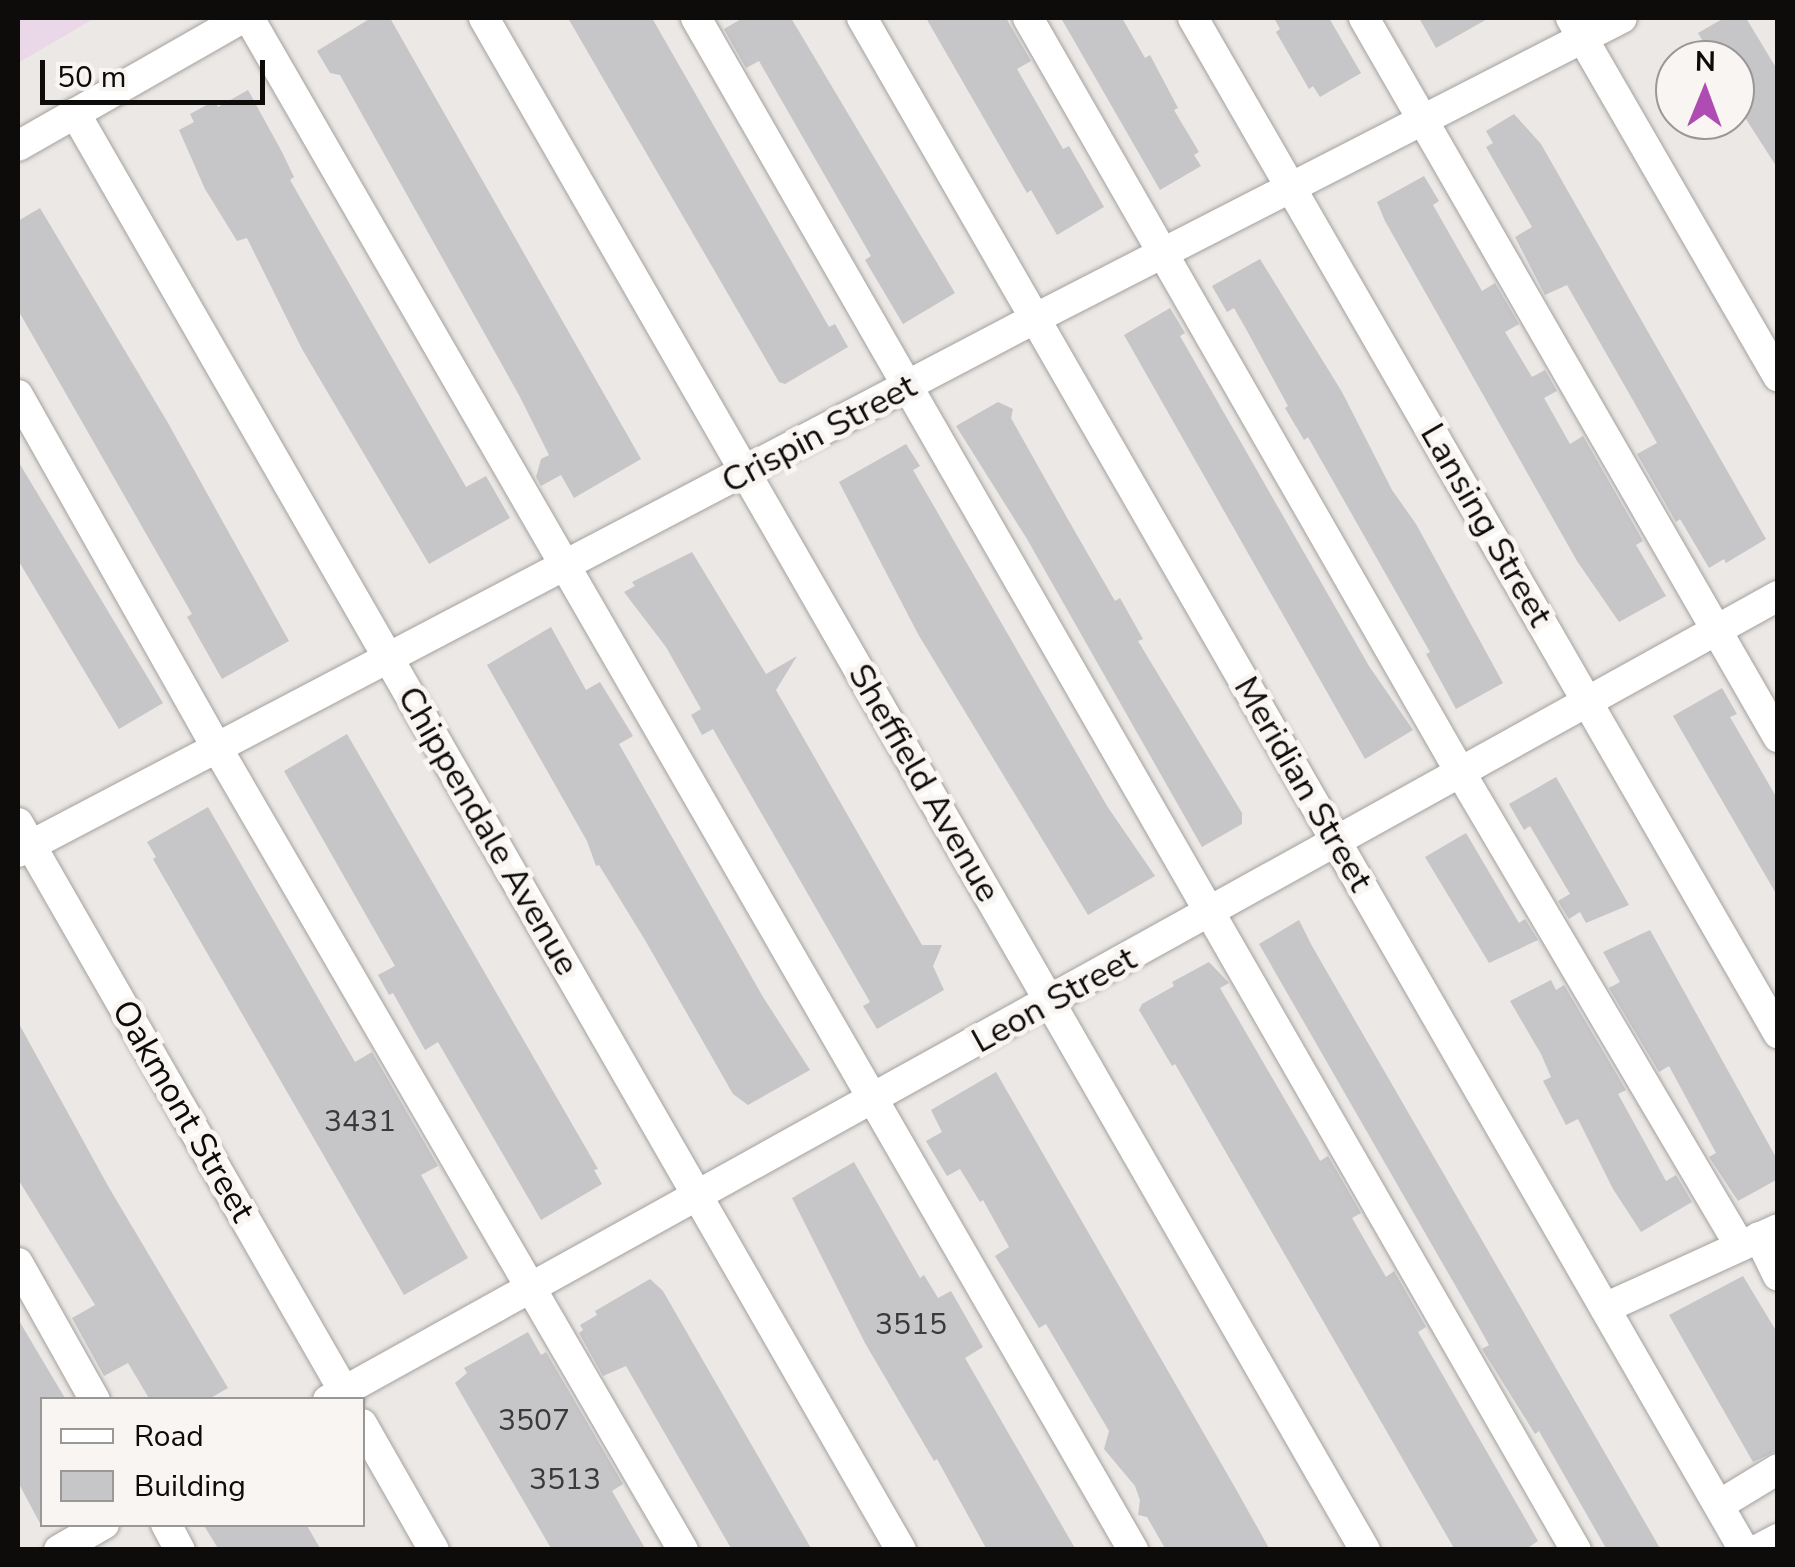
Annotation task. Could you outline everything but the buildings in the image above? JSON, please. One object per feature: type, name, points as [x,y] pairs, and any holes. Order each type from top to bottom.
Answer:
[{"type":"street","points":[[18,146],[242,18]]},
{"type":"street","points":[[249,18],[1132,1550]]},
{"type":"street","name":"Sheffield Avenue","points":[[484,18],[1365,1550]]},
{"type":"street","points":[[696,18],[1576,1550]]},
{"type":"street","name":"Meridian Street","points":[[862,18],[1744,1550]]},
{"type":"street","points":[[1028,18],[1459,770],[1759,1237],[1778,1276]]},
{"type":"street","name":"Lansing Street","points":[[1193,18],[1778,1033]]},
{"type":"street","points":[[1364,18],[1778,737]]},
{"type":"street","name":"Crispin Street","points":[[22,840],[216,746],[1424,120],[1577,28],[1622,18]]},
{"type":"street","points":[[1577,28],[1778,376]]},
{"type":"street","name":"Chippendale Avenue","points":[[75,114],[900,1550]]},
{"type":"street","points":[[18,395],[216,746],[683,1550]]},
{"type":"street","name":"Leon Street","points":[[340,1397],[1212,913],[1459,770],[1778,596]]},
{"type":"street","name":"Oakmont Street","points":[[22,840],[340,1397]]},
{"type":"street","points":[[1605,1308],[1759,1237]]},
{"type":"street","points":[[18,1263],[93,1397]]},
{"type":"street","points":[[365,1429],[434,1550]]},
{"type":"street","points":[[1718,1505],[1778,1469]]},
{"type":"street","points":[[59,1550],[99,1527]]},
{"type":"street","points":[[168,1527],[180,1550]]},
{"type":"street","points":[[1758,1550],[1778,1539]]},
{"type":"shaded area","points":[[18,18],[95,18],[18,63]]}]
